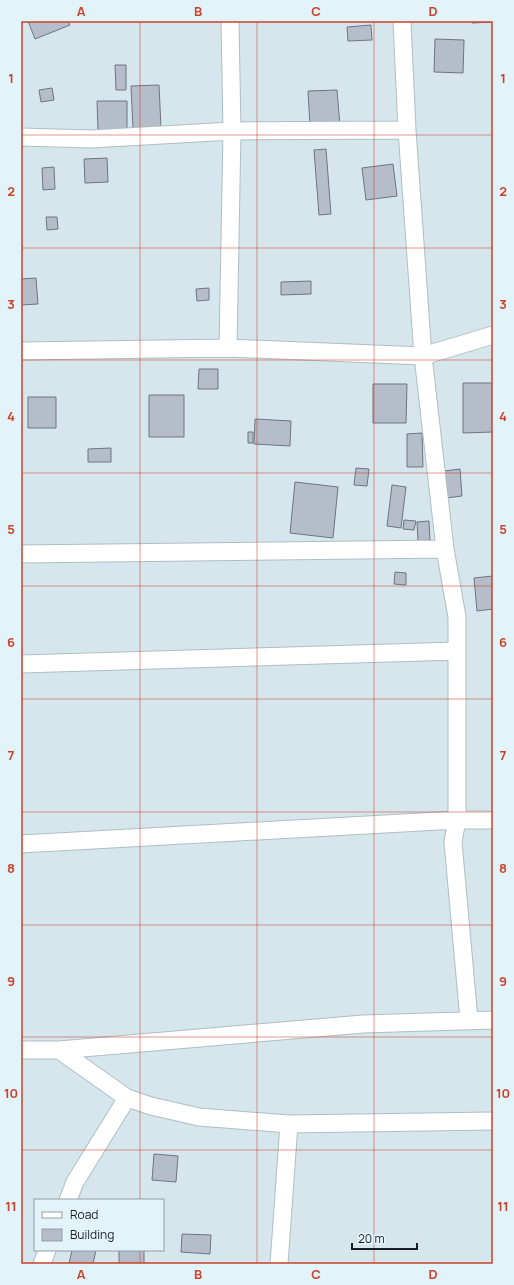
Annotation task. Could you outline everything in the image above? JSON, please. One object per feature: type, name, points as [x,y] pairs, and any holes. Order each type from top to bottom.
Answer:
[{"type":"street","points":[[228,348],[232,131],[230,21]]},
{"type":"street","points":[[402,21],[407,130],[423,356],[445,549],[457,617],[457,820],[453,842],[469,1020]]},
{"type":"street","points":[[21,137],[91,139],[232,131],[407,130]]},
{"type":"street","points":[[21,351],[228,348],[423,356],[493,336]]},
{"type":"street","points":[[21,554],[445,549]]},
{"type":"street","points":[[21,664],[457,651]]},
{"type":"street","points":[[21,844],[457,820],[493,820]]},
{"type":"street","points":[[21,1050],[59,1050],[363,1024],[493,1020]]},
{"type":"street","points":[[59,1050],[127,1098],[151,1106],[199,1116],[289,1124],[493,1122]]},
{"type":"street","points":[[68,1199],[75,1182],[127,1098]]},
{"type":"street","points":[[279,1264],[289,1124]]},
{"type":"street","points":[[42,1264],[47,1251]]},
{"type":"building","points":[[28,21],[68,21],[70,25],[35,39]]},
{"type":"building","points":[[472,21],[493,21],[493,22],[472,23]]},
{"type":"building","points":[[371,25],[372,40],[348,41],[347,27]]},
{"type":"building","points":[[435,39],[464,40],[463,73],[434,72]]},
{"type":"building","points":[[115,65],[126,65],[126,90],[116,90]]},
{"type":"building","points":[[159,85],[161,128],[133,129],[131,86]]},
{"type":"building","points":[[52,88],[54,100],[41,102],[39,90]]},
{"type":"building","points":[[337,90],[340,126],[310,127],[308,91]]},
{"type":"building","points":[[97,101],[127,101],[127,131],[98,131]]},
{"type":"building","points":[[326,149],[331,214],[319,215],[314,150]]},
{"type":"building","points":[[107,158],[108,182],[85,183],[84,159]]},
{"type":"building","points":[[393,164],[397,196],[366,200],[362,168]]},
{"type":"building","points":[[54,167],[55,189],[43,190],[42,168]]},
{"type":"building","points":[[46,217],[57,217],[58,229],[47,230]]},
{"type":"building","points":[[36,278],[38,304],[21,305],[21,279]]},
{"type":"building","points":[[311,281],[311,294],[281,295],[281,282]]},
{"type":"building","points":[[209,288],[209,300],[197,301],[196,289]]},
{"type":"building","points":[[199,369],[218,369],[218,389],[198,389]]},
{"type":"building","points":[[463,383],[493,383],[493,432],[463,433]]},
{"type":"building","points":[[373,384],[407,384],[406,423],[373,423]]},
{"type":"building","points":[[149,395],[184,395],[184,437],[149,437]]},
{"type":"building","points":[[28,397],[56,397],[56,428],[28,428]]},
{"type":"building","points":[[255,419],[291,421],[290,446],[254,444]]},
{"type":"building","points":[[248,432],[253,432],[253,443],[248,443]]},
{"type":"building","points":[[422,433],[423,467],[407,467],[407,434]]},
{"type":"building","points":[[111,448],[111,462],[88,462],[88,449]]},
{"type":"building","points":[[356,468],[369,469],[367,486],[354,485]]},
{"type":"building","points":[[460,469],[462,496],[446,498],[444,471]]},
{"type":"building","points":[[295,482],[338,487],[333,538],[290,533]]},
{"type":"building","points":[[392,485],[406,487],[401,528],[387,526]]},
{"type":"building","points":[[404,520],[416,521],[414,530],[403,529]]},
{"type":"building","points":[[429,521],[430,540],[418,541],[417,522]]},
{"type":"building","points":[[395,572],[406,573],[406,585],[394,584]]},
{"type":"building","points":[[493,576],[493,609],[477,611],[474,578]]},
{"type":"building","points":[[154,1154],[178,1156],[176,1182],[152,1180]]},
{"type":"building","points":[[182,1234],[211,1235],[210,1254],[181,1252]]},
{"type":"building","points":[[72,1251],[96,1251],[93,1264],[69,1264]]},
{"type":"building","points":[[119,1251],[144,1251],[144,1264],[119,1264]]}]
